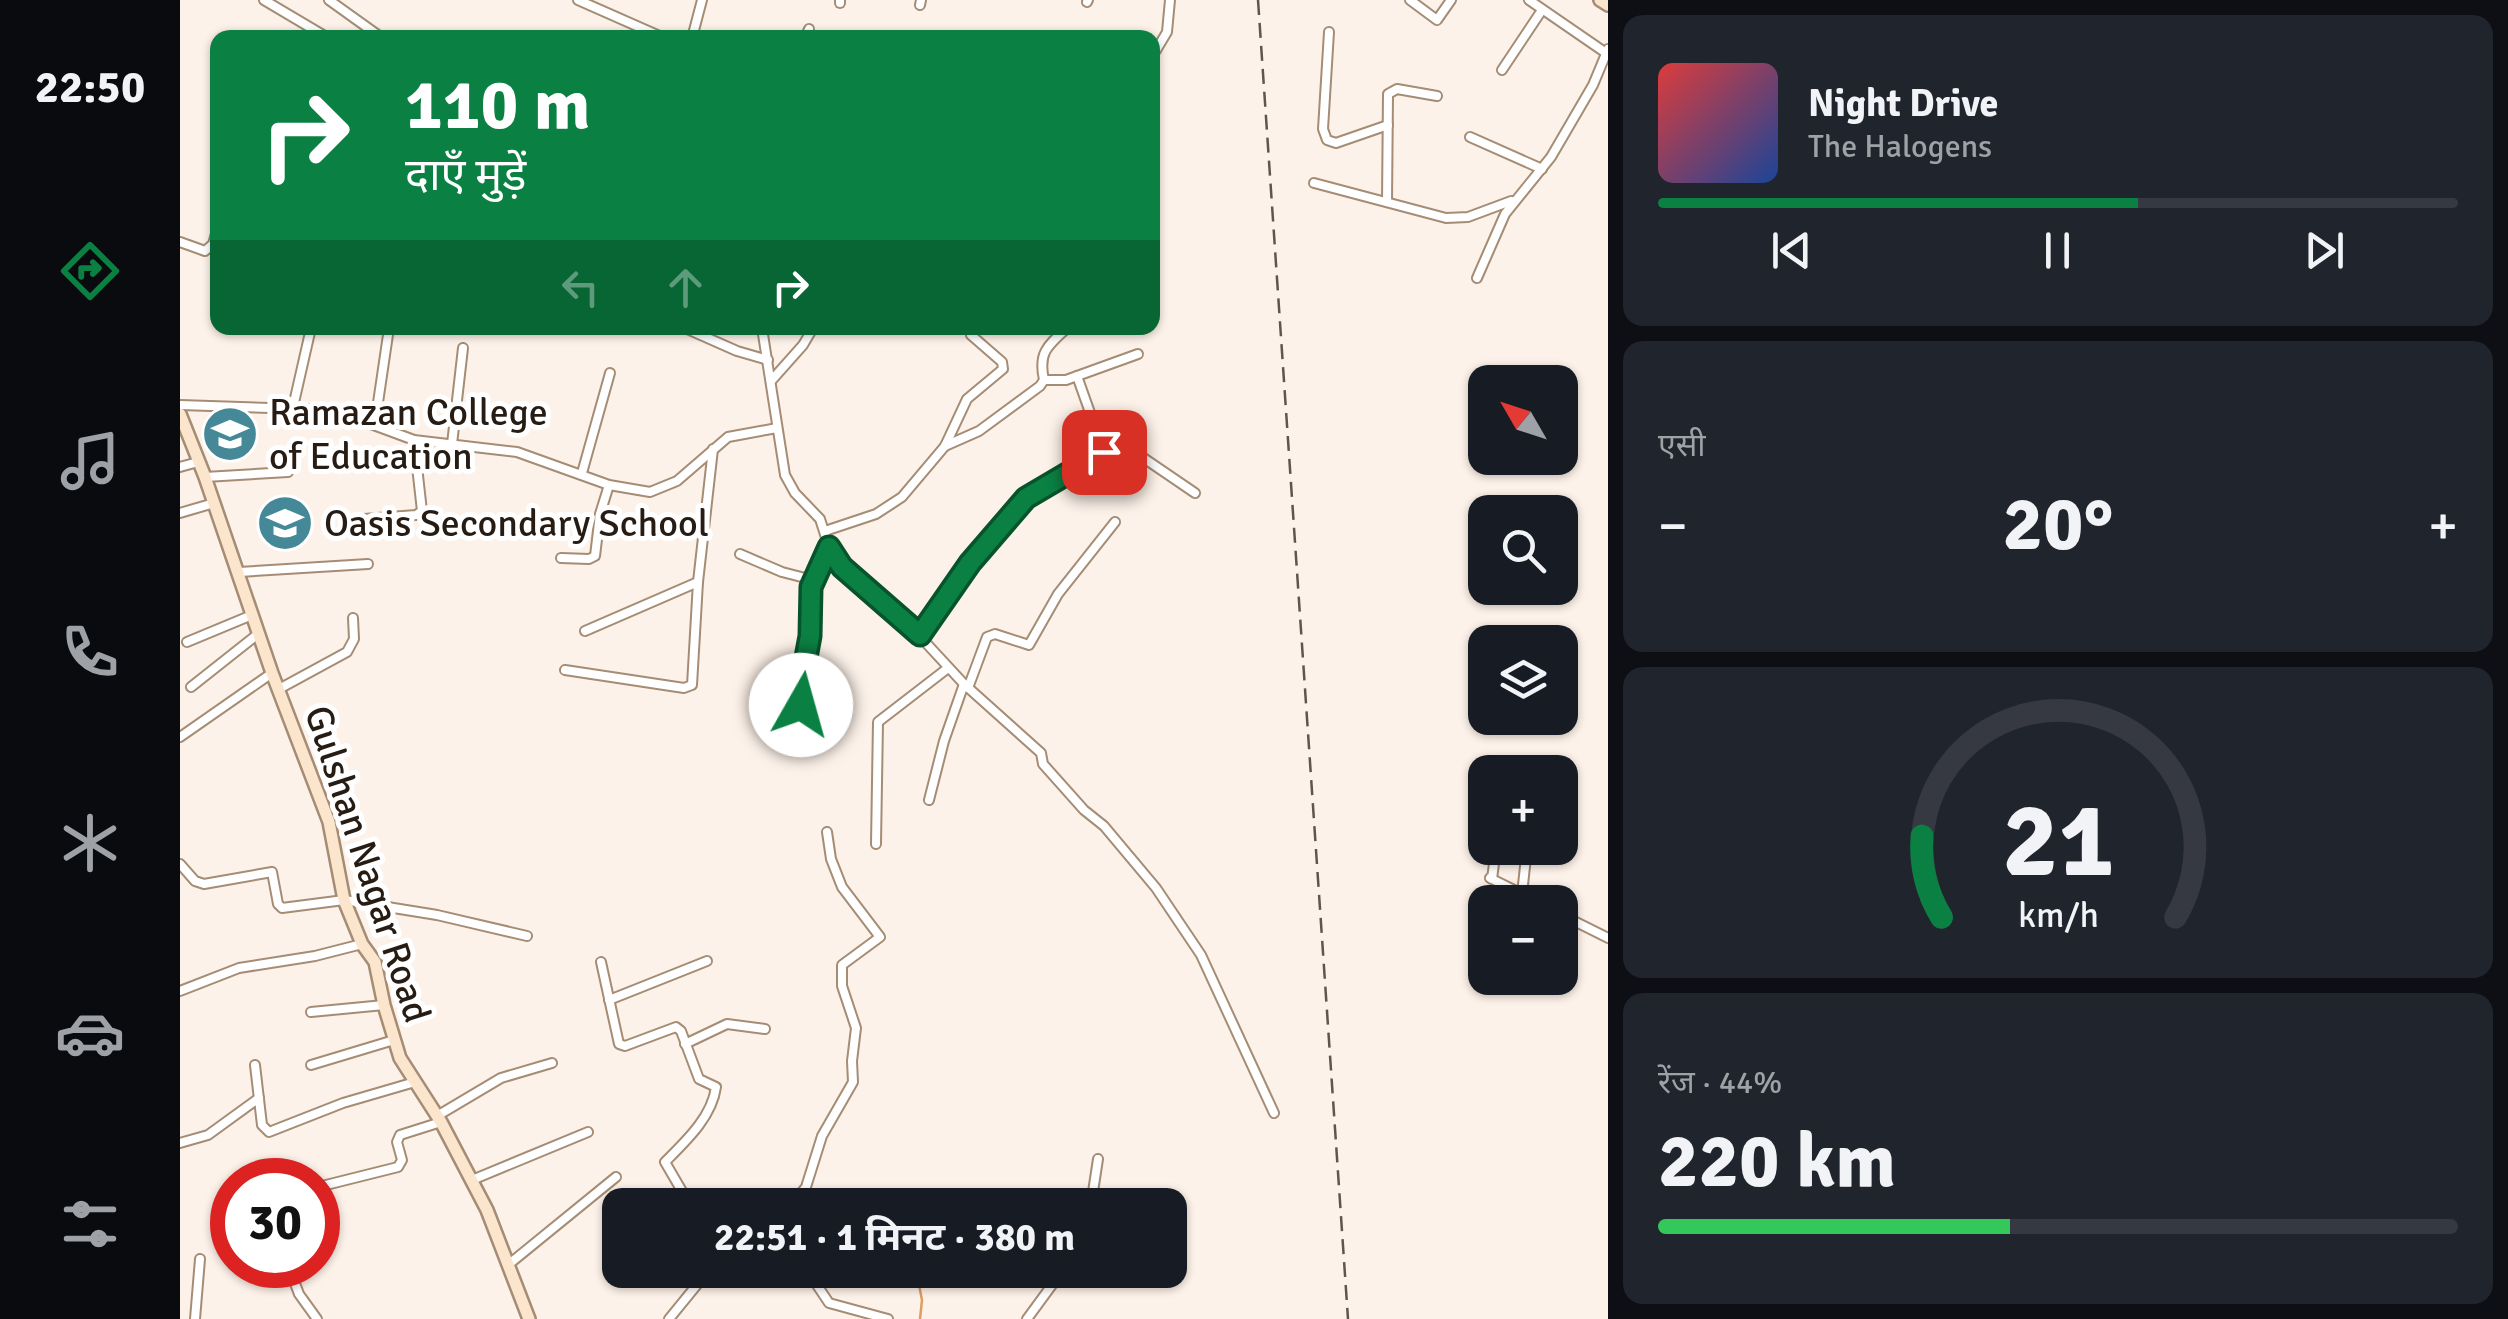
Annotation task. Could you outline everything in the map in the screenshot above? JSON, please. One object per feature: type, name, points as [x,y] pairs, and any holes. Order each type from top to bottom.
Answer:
[{"type":"street","points":[[264,0],[316,30]]},
{"type":"street","points":[[287,11],[293,0]]},
{"type":"street","points":[[329,0],[371,30]]},
{"type":"street","points":[[578,0],[646,30]]},
{"type":"street","points":[[694,30],[702,0]]},
{"type":"street","points":[[1160,43],[1166,32],[1170,0]]},
{"type":"street","points":[[1410,0],[1437,20],[1451,0]]},
{"type":"street","points":[[1477,278],[1493,237],[1542,169],[1593,85],[1607,51],[1530,0]]},
{"type":"street","points":[[1600,0],[1608,5]]},
{"type":"street","points":[[1502,70],[1542,10]]},
{"type":"street","points":[[1329,32],[1323,129],[1327,140],[1336,143],[1388,125]]},
{"type":"street","points":[[1387,202],[1388,98],[1393,90],[1437,96]]},
{"type":"street","points":[[1470,137],[1542,169]]},
{"type":"street","points":[[1314,184],[1456,218],[1468,218],[1516,200]]},
{"type":"street","points":[[180,242],[210,250]]},
{"type":"street","points":[[293,407],[309,335]]},
{"type":"street","points":[[375,423],[388,335]]},
{"type":"street","points":[[701,335],[768,360]]},
{"type":"street","points":[[763,335],[786,480],[815,513],[842,567],[920,635],[966,686],[1042,753],[1043,764],[1084,810],[1104,826],[1156,888],[1201,954],[1274,1113]]},
{"type":"street","points":[[771,381],[809,335]]},
{"type":"street","points":[[825,531],[876,514],[902,497],[945,446],[967,399],[1004,366],[971,335]]},
{"type":"street","points":[[1044,380],[1041,358],[1061,335]]},
{"type":"street","points":[[452,444],[464,348]]},
{"type":"street","points":[[945,446],[979,431],[1044,380],[1061,381],[1138,354]]},
{"type":"street","points":[[582,473],[610,373]]},
{"type":"street","points":[[1077,376],[1104,452]]},
{"type":"street","points":[[180,405],[333,410],[414,440],[517,452],[635,491],[660,490],[677,482],[735,433],[777,428]]},
{"type":"street","name":"Gulshan Nagar Road","points":[[180,414],[329,822],[344,900],[362,944],[375,962],[394,1040],[472,1180],[529,1319]]},
{"type":"street","points":[[364,519],[422,512],[414,440]]},
{"type":"street","points":[[920,635],[970,563],[1026,498],[1104,452],[1123,444],[1195,493]]},
{"type":"street","points":[[566,670],[688,687],[694,678],[698,582],[713,449]]},
{"type":"street","points":[[180,467],[198,462]]},
{"type":"street","points":[[205,477],[288,472]]},
{"type":"street","points":[[562,558],[595,556],[608,485]]},
{"type":"street","points":[[180,512],[214,503]]},
{"type":"street","points":[[929,800],[944,741],[987,637],[995,634],[1029,646],[1058,594],[1115,522]]},
{"type":"street","points":[[804,710],[800,690],[810,636],[813,580],[829,547]]},
{"type":"street","points":[[740,554],[813,580]]},
{"type":"street","points":[[238,572],[368,564]]},
{"type":"street","points":[[585,631],[698,582]]},
{"type":"street","points":[[186,642],[252,615]]},
{"type":"street","points":[[280,689],[347,652],[354,639],[353,618]]},
{"type":"street","points":[[192,687],[258,634]]},
{"type":"street","points":[[876,844],[878,722],[948,668]]},
{"type":"street","points":[[180,737],[272,673]]},
{"type":"street","points":[[805,1188],[822,1136],[853,1082],[856,1028],[842,986],[842,965],[880,937],[842,887],[826,832]]},
{"type":"street","points":[[180,864],[195,882],[204,884],[272,872],[282,908],[344,900],[437,915],[527,936]]},
{"type":"street","points":[[1493,865],[1491,878],[1505,885]]},
{"type":"street","points":[[1578,923],[1608,938]]},
{"type":"street","points":[[180,991],[239,968],[362,944]]},
{"type":"street","points":[[609,1000],[708,961]]},
{"type":"street","points":[[601,962],[622,1046],[676,1027],[699,1080],[716,1087],[696,1131],[665,1162],[680,1188]]},
{"type":"street","points":[[310,1012],[384,1005]]},
{"type":"street","points":[[685,1044],[727,1024],[764,1029]]},
{"type":"street","points":[[311,1065],[394,1040]]},
{"type":"street","points":[[340,1182],[398,1167],[402,1160],[396,1142],[400,1136],[439,1119],[500,1078],[552,1063]]},
{"type":"street","points":[[255,1065],[262,1126],[269,1132],[343,1103],[415,1082]]},
{"type":"street","points":[[180,1143],[208,1135],[259,1098]]},
{"type":"street","points":[[472,1180],[588,1132]]},
{"type":"street","points":[[1094,1188],[1098,1159]]},
{"type":"street","points":[[508,1265],[616,1177]]},
{"type":"street","points":[[195,1319],[200,1259]]},
{"type":"street","points":[[297,1288],[317,1319]]},
{"type":"street","points":[[669,1319],[694,1288]]},
{"type":"street","points":[[820,1288],[830,1302],[888,1319]]},
{"type":"street","points":[[1028,1319],[1050,1288]]},
{"type":"waterway","points":[[920,1288],[920,1319]]},
{"type":"railway","points":[[1258,0],[1348,1319]]},
{"type":"place","name":"Ramazan College of Education","points":[[230,434]]},
{"type":"place","name":"Oasis Secondary School","points":[[285,523]]},
{"type":"route","points":[[801,705],[810,636],[811,587],[829,547],[849,574],[920,635],[970,563],[1026,498],[1104,452]]}]
